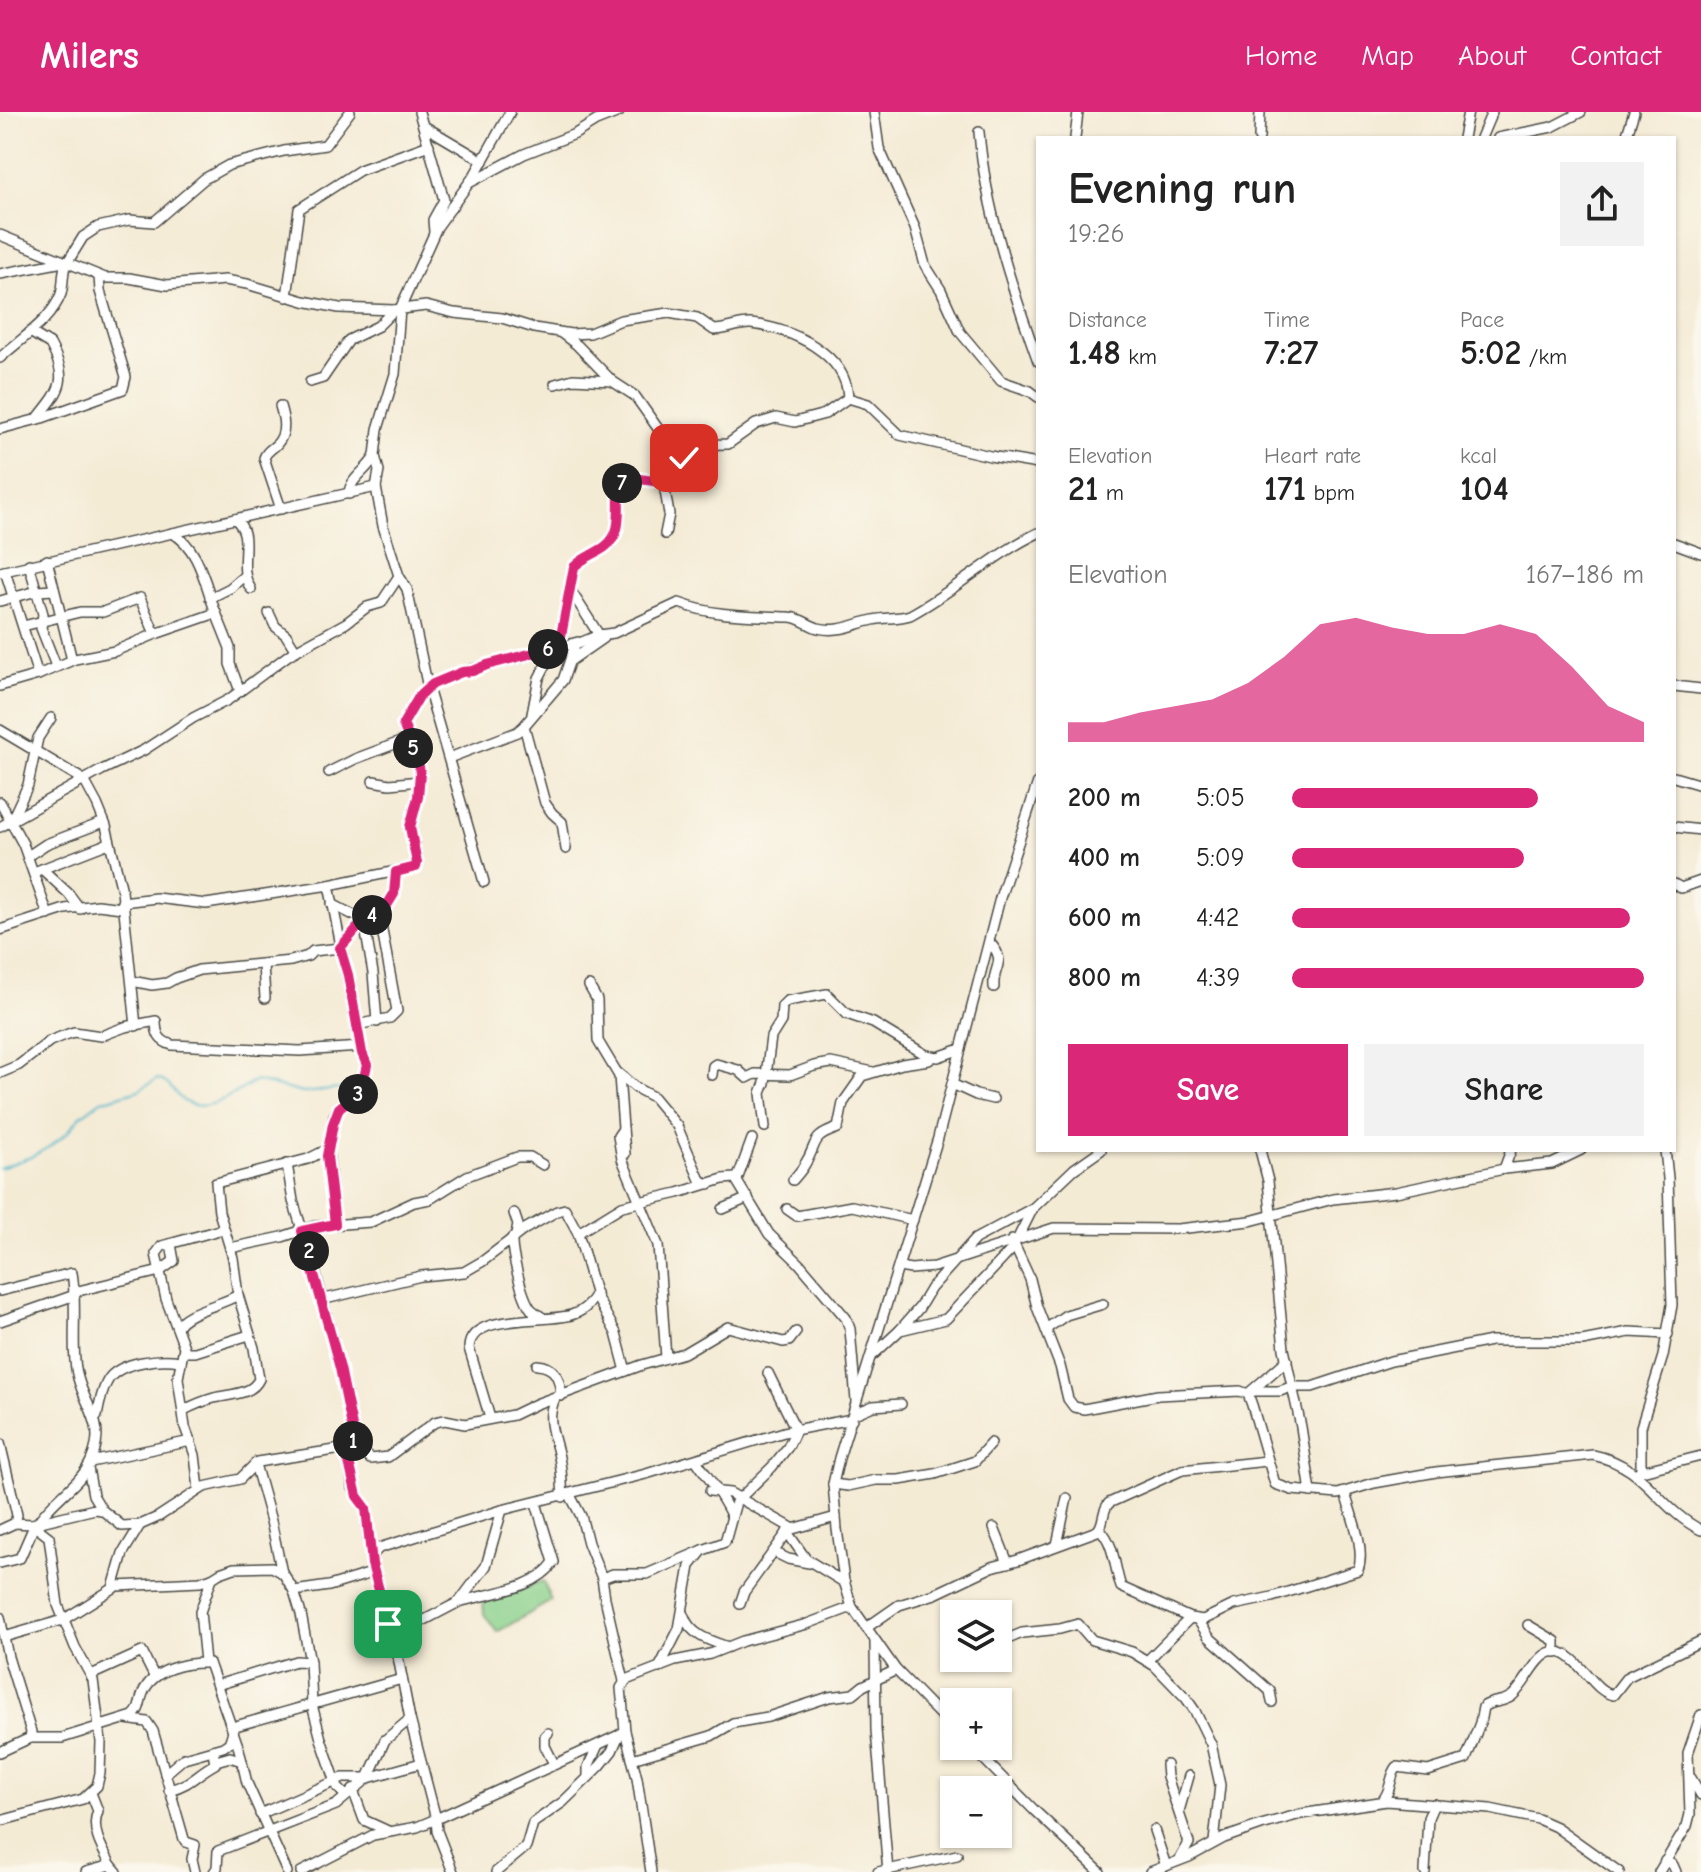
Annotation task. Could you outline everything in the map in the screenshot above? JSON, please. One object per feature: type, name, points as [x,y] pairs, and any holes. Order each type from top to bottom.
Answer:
[{"type":"street","points":[[0,358],[30,332],[59,298],[65,263],[83,237],[98,227],[129,220],[154,222],[204,179],[229,165],[284,151],[325,145],[350,112]]},
{"type":"street","points":[[419,112],[444,200],[433,220],[434,232]]},
{"type":"street","points":[[484,882],[428,688],[407,589],[399,576],[383,526],[376,487],[379,471],[375,456],[378,429],[395,374],[397,310],[434,232],[483,161],[510,112]]},
{"type":"street","points":[[469,183],[524,154],[560,141],[619,112]]},
{"type":"street","points":[[874,112],[879,148],[915,228],[925,265],[948,302],[960,332],[1001,381],[1036,396]]},
{"type":"street","points":[[1075,136],[1078,112]]},
{"type":"street","points":[[1259,136],[1260,112]]},
{"type":"street","points":[[1463,136],[1468,112]]},
{"type":"street","points":[[1482,136],[1492,112]]},
{"type":"street","points":[[1508,136],[1552,127],[1581,112]]},
{"type":"street","points":[[1626,136],[1634,112]]},
{"type":"street","points":[[422,124],[483,161]]},
{"type":"street","points":[[979,132],[981,157],[1000,238],[1036,355]]},
{"type":"street","points":[[287,297],[299,209],[368,166],[429,145]]},
{"type":"street","points":[[0,235],[99,276],[167,285],[225,280],[339,308],[397,310],[426,306],[454,313],[502,318],[560,332],[590,333],[615,321],[669,313],[697,318],[714,330],[752,324],[798,338],[819,350],[838,366],[847,385],[848,398]]},
{"type":"street","points":[[0,274],[65,263]]},
{"type":"street","points":[[0,429],[118,393],[126,384],[100,291],[99,276]]},
{"type":"street","points":[[310,382],[323,378],[349,340],[378,326],[397,310]]},
{"type":"street","points":[[30,332],[50,344],[61,377],[59,392],[37,419]]},
{"type":"street","points":[[560,332],[612,381],[635,396],[664,437],[681,445],[728,444],[756,424],[782,418],[792,422],[825,414],[848,398]]},
{"type":"street","points":[[555,384],[573,379],[612,381]]},
{"type":"street","points":[[848,398],[868,404],[900,435],[1036,464]]},
{"type":"street","points":[[280,406],[284,429],[264,458],[281,509]]},
{"type":"street","points":[[532,714],[539,678],[561,636],[574,567],[604,548],[616,533],[620,485],[632,478],[661,482],[697,464],[715,444]]},
{"type":"street","points":[[665,534],[669,514],[665,491],[669,477],[675,466],[698,446]]},
{"type":"street","points":[[349,494],[353,482],[369,467],[375,456]]},
{"type":"street","points":[[38,675],[2,571],[376,487]]},
{"type":"street","points":[[235,519],[244,533],[244,576],[251,589]]},
{"type":"street","points":[[172,533],[182,539],[202,574],[230,648],[230,664],[240,691]]},
{"type":"street","points":[[0,930],[65,909],[122,905],[156,898],[206,904],[329,885],[416,867],[410,827],[420,781],[418,761],[403,724],[428,688],[462,672],[604,635],[679,603],[706,613],[792,617],[841,630],[885,618],[901,618],[924,607],[1013,546],[1036,534]]},
{"type":"street","points":[[1676,544],[1701,553]]},
{"type":"street","points":[[47,560],[72,660]]},
{"type":"street","points":[[29,564],[43,614],[41,628],[56,666]]},
{"type":"street","points":[[210,598],[230,588],[244,576]]},
{"type":"street","points":[[0,827],[144,750],[240,691],[296,651],[367,607],[381,603],[399,576]]},
{"type":"street","points":[[569,588],[604,635]]},
{"type":"street","points":[[0,601],[37,591],[54,590]]},
{"type":"street","points":[[23,626],[80,612],[108,611],[140,598],[155,634]]},
{"type":"street","points":[[0,686],[38,675],[72,660],[107,653],[216,613]]},
{"type":"street","points":[[269,613],[275,626],[286,635],[296,651]]},
{"type":"street","points":[[570,661],[604,635]]},
{"type":"street","points":[[449,758],[517,732],[524,726],[563,680],[578,642]]},
{"type":"street","points":[[1676,686],[1701,689]]},
{"type":"street","points":[[10,821],[28,785],[38,738],[51,718]]},
{"type":"street","points":[[524,726],[545,803],[562,822],[566,849]]},
{"type":"street","points":[[0,730],[84,780],[104,822],[122,905],[136,1026]]},
{"type":"street","points":[[329,772],[408,739]]},
{"type":"street","points":[[1676,778],[1701,785]]},
{"type":"street","points":[[373,781],[390,784],[420,781]]},
{"type":"street","points":[[940,1715],[896,1670],[852,1607],[845,1583],[833,1484],[952,1084],[1000,898],[1036,788]]},
{"type":"street","points":[[0,802],[38,870],[69,894],[80,909]]},
{"type":"street","points":[[28,856],[46,844],[104,822]]},
{"type":"street","points":[[1676,827],[1701,830]]},
{"type":"street","points":[[38,870],[109,843]]},
{"type":"street","points":[[38,870],[48,915]]},
{"type":"street","points":[[357,1025],[377,1022],[396,1014],[398,1006],[381,925],[383,912],[394,894],[396,872]]},
{"type":"street","points":[[1676,885],[1681,888],[1701,881]]},
{"type":"street","points":[[329,885],[367,1065],[361,1090],[334,1116],[328,1149],[335,1224]]},
{"type":"street","points":[[332,904],[364,922]]},
{"type":"street","points":[[132,981],[160,984],[199,970],[291,961],[308,956],[313,951],[340,948],[367,917],[383,912]]},
{"type":"street","points":[[364,922],[377,1022]]},
{"type":"street","points":[[990,943],[1000,962],[993,977],[994,987]]},
{"type":"street","points":[[263,964],[265,998]]},
{"type":"street","points":[[589,986],[597,1000],[598,1041],[618,1073],[660,1103],[677,1126],[700,1180],[709,1184]]},
{"type":"street","points":[[765,1127],[761,1093],[771,1037],[781,1021],[783,1003],[827,994],[847,1014],[873,1023],[933,1057]]},
{"type":"street","points":[[0,1073],[19,1065],[50,1041],[74,1032],[101,1036],[156,1021],[157,1035],[164,1042],[184,1046],[300,1051],[361,1047]]},
{"type":"street","points":[[793,1180],[806,1164],[818,1138],[824,1132],[839,1128],[843,1103],[862,1076],[961,1049]]},
{"type":"street","points":[[712,1075],[713,1066],[720,1064],[738,1070],[747,1078],[755,1074],[786,1076],[831,1063],[873,1072]]},
{"type":"street","points":[[618,1073],[631,1179],[659,1250],[666,1358]]},
{"type":"street","points":[[952,1084],[993,1099]]},
{"type":"street","points":[[737,1180],[752,1139]]},
{"type":"street","points":[[184,1410],[211,1399],[249,1390],[258,1383],[259,1375],[238,1295],[230,1248],[217,1204],[216,1183],[320,1155],[328,1149]]},
{"type":"street","points":[[871,1358],[900,1330],[931,1288],[979,1236],[1033,1208],[1074,1169],[1098,1152]]},
{"type":"street","points":[[1261,1152],[1268,1181],[1270,1217],[1275,1238],[1274,1266],[1291,1387],[1311,1492]]},
{"type":"street","points":[[1504,1169],[1510,1152]]},
{"type":"street","points":[[1638,1472],[1641,1427],[1658,1378],[1672,1305],[1665,1152]]},
{"type":"street","points":[[899,1267],[922,1269],[1054,1228],[1178,1229],[1270,1217],[1311,1203],[1396,1192],[1504,1169],[1542,1166],[1563,1155]]},
{"type":"street","points":[[230,1248],[335,1224],[371,1222],[414,1202],[430,1199],[467,1176],[517,1157],[530,1157],[543,1165]]},
{"type":"street","points":[[287,1164],[293,1201],[345,1387],[355,1441],[367,1456]]},
{"type":"street","points":[[631,1179],[659,1197]]},
{"type":"street","points":[[622,1206],[629,1196],[631,1179]]},
{"type":"street","points":[[578,1233],[622,1206],[723,1179],[737,1180]]},
{"type":"street","points":[[737,1180],[769,1234],[799,1263],[846,1318],[850,1329],[854,1412]]},
{"type":"street","points":[[723,1209],[748,1198]]},
{"type":"street","points":[[787,1209],[797,1216],[852,1206],[913,1220]]},
{"type":"street","points":[[321,1300],[421,1276],[464,1272],[514,1236],[562,1208],[567,1211],[578,1233],[596,1293],[616,1333],[626,1371]]},
{"type":"street","points":[[900,1330],[946,1319],[1015,1241],[1033,1208]]},
{"type":"street","points":[[514,1213],[518,1225],[514,1236],[515,1264],[528,1303],[543,1318]]},
{"type":"street","points":[[199,1489],[178,1378],[183,1342],[166,1299],[156,1254],[159,1248],[223,1229]]},
{"type":"street","points":[[1015,1241],[1060,1366],[1069,1402],[1076,1408],[1158,1395],[1232,1390],[1248,1394],[1312,1387],[1391,1361],[1491,1341],[1582,1341],[1629,1332],[1668,1334]]},
{"type":"street","points":[[0,1321],[75,1294],[160,1271],[174,1261],[171,1244]]},
{"type":"street","points":[[0,1291],[72,1273],[76,1370],[96,1419],[98,1435],[89,1465],[93,1495],[102,1510],[122,1526],[140,1525],[158,1517],[199,1489],[240,1479],[255,1464],[342,1449],[360,1451],[379,1460],[388,1457],[435,1422],[445,1420],[465,1424],[513,1415],[626,1371],[684,1353],[728,1327],[783,1342],[789,1341],[796,1332]]},
{"type":"street","points":[[589,1306],[596,1293]]},
{"type":"street","points":[[177,1327],[184,1317],[228,1302],[238,1295]]},
{"type":"street","points":[[490,1418],[469,1348],[474,1334],[522,1318],[555,1319],[574,1315],[602,1303]]},
{"type":"street","points":[[1046,1329],[1064,1316],[1103,1304]]},
{"type":"street","points":[[96,1419],[107,1382],[114,1373],[137,1364],[182,1356],[249,1335]]},
{"type":"street","points":[[1248,1394],[1287,1360]]},
{"type":"street","points":[[537,1365],[555,1371],[561,1387],[550,1416],[551,1431],[566,1496],[577,1505],[602,1578],[624,1681],[621,1688],[622,1733],[632,1759],[651,1872]]},
{"type":"street","points":[[768,1373],[796,1430]]},
{"type":"street","points":[[1248,1394],[1277,1487],[1345,1493],[1374,1483],[1436,1472],[1495,1467],[1578,1454],[1601,1456],[1638,1472],[1674,1513],[1701,1530]]},
{"type":"street","points":[[536,1404],[550,1416]]},
{"type":"street","points":[[372,1555],[379,1548],[502,1510],[566,1496],[696,1460],[873,1406],[901,1404]]},
{"type":"street","points":[[602,1578],[613,1574],[647,1574],[725,1542],[731,1515],[740,1498],[772,1467],[788,1447],[796,1430]]},
{"type":"street","points":[[0,1563],[20,1558],[35,1524],[89,1465],[191,1441]]},
{"type":"street","points":[[342,1449],[355,1441]]},
{"type":"street","points":[[0,1443],[15,1506],[15,1523]]},
{"type":"street","points":[[833,1484],[848,1486],[935,1474],[975,1461],[991,1443]]},
{"type":"street","points":[[342,1449],[349,1462],[357,1496],[366,1508],[372,1564],[394,1636],[437,1831],[453,1872]]},
{"type":"street","points":[[1638,1472],[1701,1456]]},
{"type":"street","points":[[696,1460],[731,1515]]},
{"type":"street","points":[[1100,1529],[1105,1507],[1109,1503],[1176,1471],[1267,1461]]},
{"type":"street","points":[[255,1464],[283,1573],[294,1591],[310,1662],[312,1705],[327,1760],[336,1782],[350,1793],[364,1820],[388,1831]]},
{"type":"street","points":[[715,1490],[740,1498],[789,1530],[797,1550],[811,1563],[845,1583]]},
{"type":"street","points":[[1147,1661],[1194,1619],[1209,1618],[1234,1605],[1272,1597],[1358,1570],[1359,1551],[1345,1493]]},
{"type":"street","points":[[1057,1545],[1067,1498]]},
{"type":"street","points":[[394,1636],[459,1602],[504,1591],[549,1570],[554,1562],[536,1503]]},
{"type":"street","points":[[0,1530],[15,1523],[35,1524],[95,1509],[102,1510]]},
{"type":"street","points":[[459,1602],[486,1566],[502,1510]]},
{"type":"street","points":[[740,1604],[744,1592],[789,1530],[836,1517]]},
{"type":"street","points":[[0,1821],[72,1804],[91,1793],[97,1786],[100,1773],[102,1752],[91,1675],[80,1658],[55,1597],[49,1537],[35,1524]]},
{"type":"street","points":[[113,1588],[120,1560],[140,1525]]},
{"type":"street","points":[[994,1528],[1008,1563]]},
{"type":"street","points":[[866,1628],[899,1605],[935,1594],[992,1567],[1100,1529]]},
{"type":"street","points":[[1100,1529],[1108,1537],[1112,1548],[1121,1587],[1194,1619],[1209,1637],[1270,1691],[1272,1702]]},
{"type":"street","points":[[659,1668],[679,1629],[690,1566],[698,1552]]},
{"type":"street","points":[[774,1552],[788,1559],[811,1563]]},
{"type":"street","points":[[4,1637],[63,1620],[113,1588],[200,1582],[234,1568],[268,1566],[283,1573]]},
{"type":"street","points":[[294,1591],[329,1586],[375,1572]]},
{"type":"street","points":[[205,1662],[200,1612],[212,1578]]},
{"type":"street","points":[[624,1681],[852,1607]]},
{"type":"street","points":[[683,1613],[687,1626],[693,1631],[728,1647]]},
{"type":"street","points":[[0,1617],[30,1726],[30,1738]]},
{"type":"street","points":[[388,1624],[411,1627]]},
{"type":"street","points":[[1012,1638],[1029,1631],[1056,1630],[1078,1624],[1092,1640],[1132,1652],[1162,1672],[1186,1698],[1211,1744],[1220,1785],[1214,1842]]},
{"type":"street","points":[[1528,1625],[1555,1641],[1555,1652]]},
{"type":"street","points":[[875,1641],[884,1871],[957,1855]]},
{"type":"street","points":[[1382,1801],[1391,1790],[1397,1767],[1428,1771],[1466,1759],[1483,1707],[1511,1696],[1538,1659],[1555,1652],[1568,1656],[1603,1690],[1613,1695],[1627,1677],[1701,1641]]},
{"type":"street","points":[[91,1675],[142,1652],[154,1676]]},
{"type":"street","points":[[217,1685],[296,1661],[310,1662]]},
{"type":"street","points":[[0,1752],[30,1738],[62,1738],[138,1713],[145,1689],[154,1676],[205,1662],[211,1665],[247,1783],[287,1872]]},
{"type":"street","points":[[632,1759],[711,1736],[733,1723],[768,1717],[829,1697],[847,1697],[896,1670]]},
{"type":"street","points":[[232,1729],[267,1715],[402,1679]]},
{"type":"street","points":[[1659,1872],[1687,1826],[1691,1805],[1688,1753],[1701,1715]]},
{"type":"street","points":[[123,1718],[150,1725],[186,1842],[195,1845],[192,1859],[195,1872]]},
{"type":"street","points":[[214,1872],[218,1851],[336,1805],[368,1778],[385,1740],[410,1719]]},
{"type":"street","points":[[169,1790],[192,1782],[216,1761],[229,1743],[232,1729]]},
{"type":"street","points":[[548,1733],[545,1746],[554,1764]]},
{"type":"street","points":[[301,1872],[373,1835],[417,1827],[622,1733]]},
{"type":"street","points":[[496,1872],[526,1847],[533,1823],[563,1802],[588,1772],[612,1751],[622,1733]]},
{"type":"street","points":[[165,1774],[184,1758],[229,1743]]},
{"type":"street","points":[[588,1772],[598,1745]]},
{"type":"street","points":[[213,1750],[216,1761]]},
{"type":"street","points":[[581,1752],[588,1772]]},
{"type":"street","points":[[216,1761],[230,1757],[242,1761]]},
{"type":"street","points":[[985,1760],[1100,1872]]},
{"type":"street","points":[[260,1814],[353,1776],[368,1778],[421,1763]]},
{"type":"street","points":[[1166,1765],[1167,1777],[1189,1843],[1178,1861]]},
{"type":"street","points":[[1689,1775],[1701,1795]]},
{"type":"street","points":[[1179,1812],[1189,1776]]},
{"type":"street","points":[[86,1872],[114,1868],[97,1836],[95,1818],[98,1811],[91,1793]]},
{"type":"street","points":[[1150,1872],[1214,1842],[1261,1825],[1301,1814],[1382,1801],[1490,1809],[1538,1819],[1556,1827],[1613,1870]]},
{"type":"street","points":[[1425,1872],[1428,1818],[1434,1804]]},
{"type":"street","points":[[1154,1830],[1166,1866]]},
{"type":"street","points":[[1665,1861],[1673,1865],[1676,1872]]},
{"type":"green space","points":[[543,1581],[551,1601],[497,1632],[484,1614],[483,1600]]},
{"type":"waterway","points":[[0,1168],[49,1147],[101,1101],[139,1090],[157,1079],[168,1085],[181,1099],[199,1106],[229,1097],[256,1081],[303,1093],[358,1087]]},
{"type":"route","points":[[388,1624],[372,1564],[366,1508],[352,1484],[349,1462],[342,1449],[355,1441],[345,1387],[311,1254],[302,1231],[335,1224],[327,1156],[334,1116],[361,1090],[367,1070],[340,948],[367,917],[383,912],[394,894],[396,872],[416,867],[417,856],[410,827],[418,797],[420,773],[403,724],[420,695],[433,684],[462,672],[556,647],[561,636],[574,567],[604,548],[616,533],[620,485],[632,478],[661,482],[672,475],[675,466],[684,458]]}]
